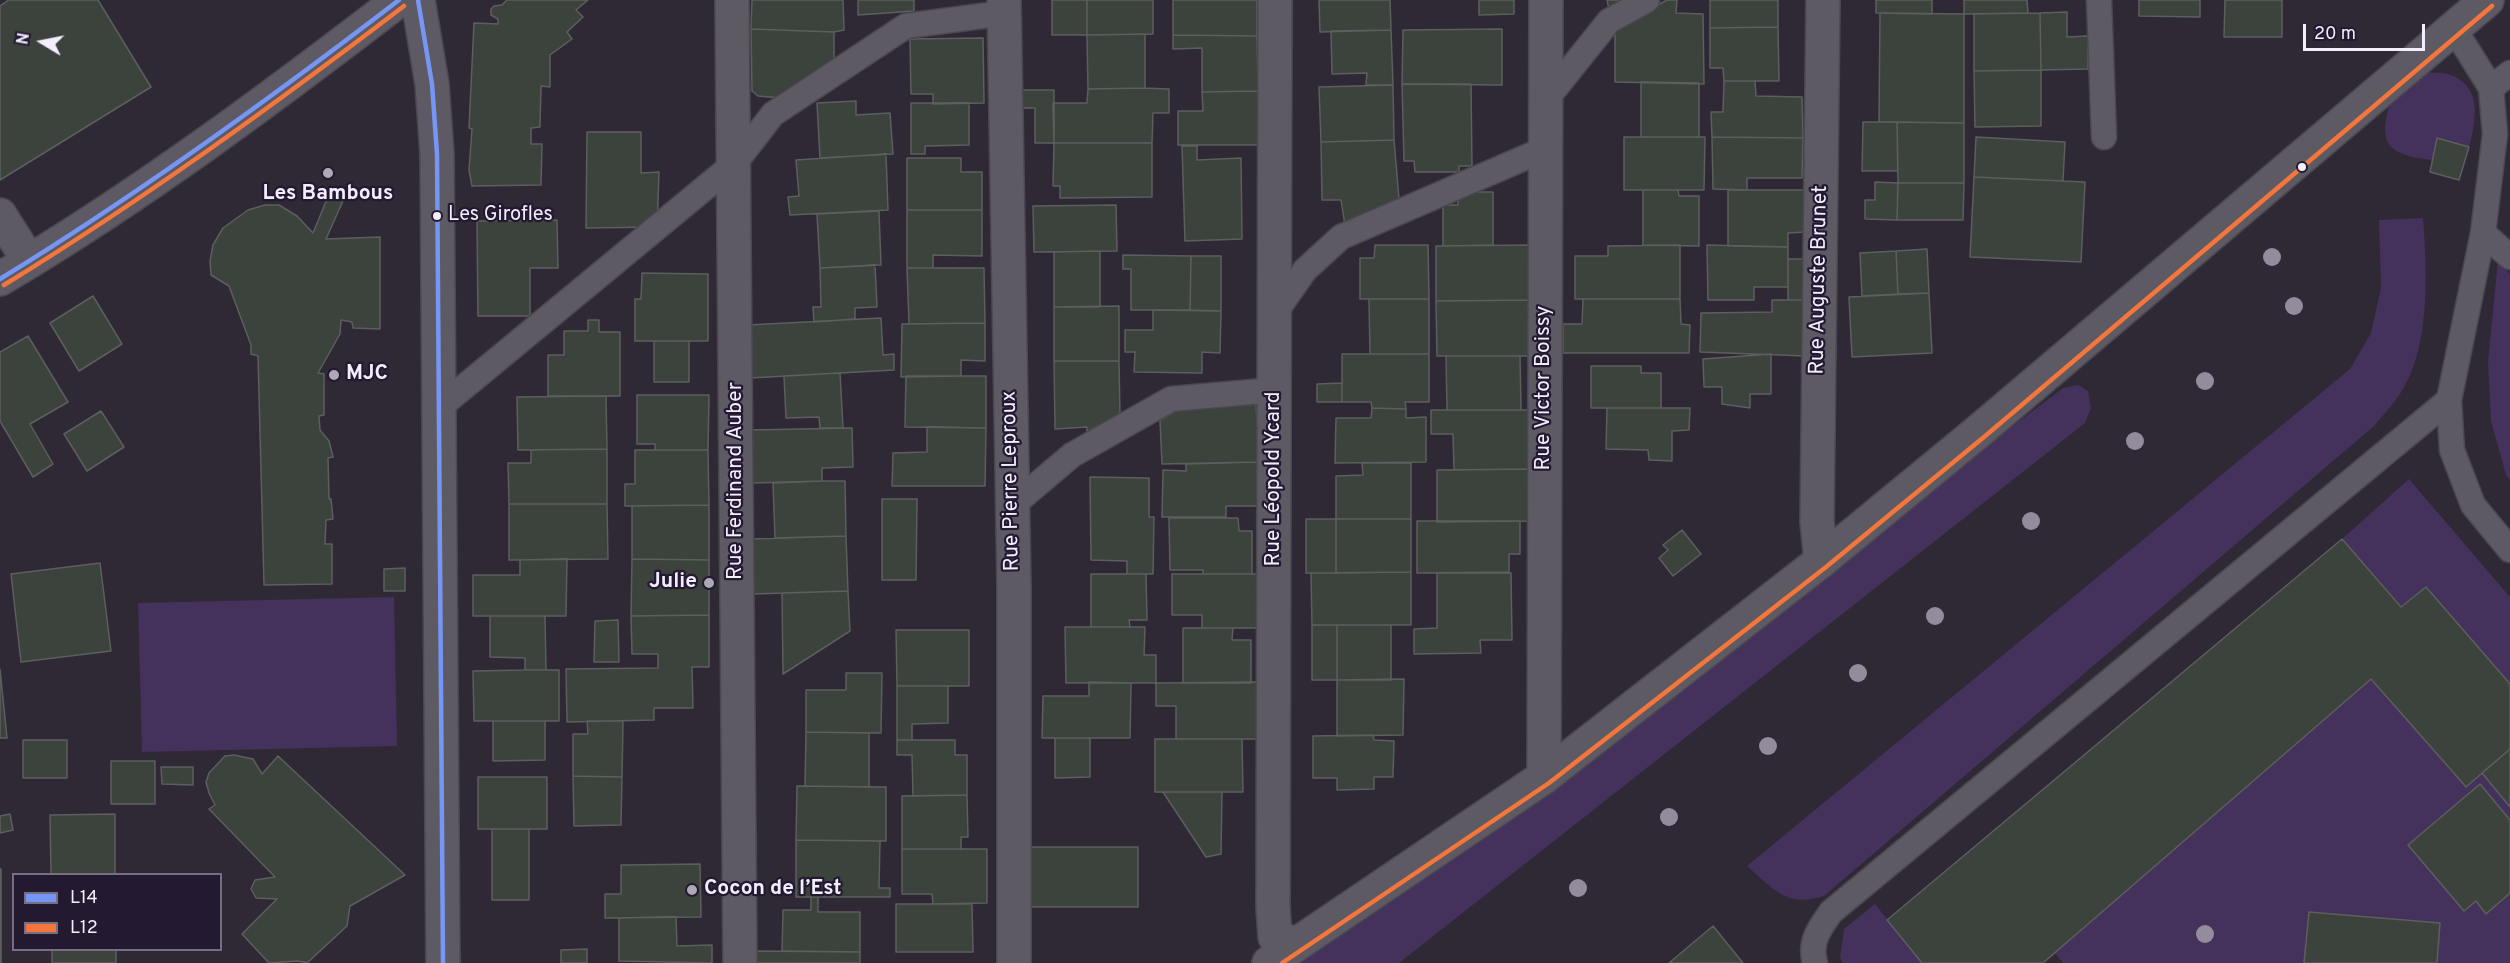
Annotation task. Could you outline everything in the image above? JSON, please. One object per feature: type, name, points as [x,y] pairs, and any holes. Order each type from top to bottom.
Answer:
[{"type":"street","points":[[0,279],[161,178],[288,86],[399,0]]},
{"type":"street","points":[[418,0],[432,84],[436,154],[441,406],[443,963]]},
{"type":"street","name":"Rue Ferdinand Auber","points":[[732,0],[740,963]]},
{"type":"street","name":"Rue Léopold Ycard","points":[[1275,0],[1274,907],[1275,937],[1296,944]]},
{"type":"street","name":"Rue Victor Boissy","points":[[1544,777],[1546,0]]},
{"type":"street","name":"Rue Auguste Brunet","points":[[1821,561],[1816,522],[1823,0]]},
{"type":"street","points":[[1269,963],[1544,777],[1821,561],[1979,432],[2487,0]]},
{"type":"street","name":"Rue Pierre Leproux","points":[[1004,7],[1012,505],[1014,963]]},
{"type":"street","points":[[0,215],[29,261]]},
{"type":"lane","points":[[1545,101],[1609,21],[1647,0]]},
{"type":"lane","points":[[2099,0],[2104,137]]},
{"type":"lane","points":[[441,406],[735,163],[773,114],[906,26],[1004,7]]},
{"type":"lane","points":[[2453,27],[2490,88],[2495,134],[2483,233],[2449,400],[2452,450],[2473,505],[2510,550]]},
{"type":"lane","points":[[2490,88],[2510,73]]},
{"type":"lane","points":[[1275,313],[1305,270],[1341,237],[1545,149]]},
{"type":"lane","points":[[2483,233],[2510,257]]},
{"type":"lane","points":[[1012,505],[1072,455],[1171,399],[1275,390]]},
{"type":"lane","points":[[1815,963],[1812,953],[1815,935],[1831,912],[2449,400]]},
{"type":"shaded area","points":[[2424,72],[2445,73],[2459,79],[2472,94],[2474,104],[2474,126],[2469,147],[2438,138],[2433,160],[2403,154],[2388,143],[2385,134],[2385,123],[2393,94]]},
{"type":"shaded area","points":[[2423,218],[2425,308],[2417,354],[2400,394],[2374,426],[1824,896],[1800,900],[1790,898],[1773,889],[1747,866],[2350,369],[2371,333],[2381,288],[2379,220]]},
{"type":"shaded area","points":[[2498,260],[2510,274],[2510,480],[2506,475],[2491,421],[2488,362]]},
{"type":"shaded area","points":[[2078,385],[2088,391],[2091,408],[2085,423],[1399,963],[1301,963],[2063,388]]},
{"type":"shaded area","points":[[2409,479],[2510,597],[2510,684],[2426,587],[2401,607],[2342,539]]},
{"type":"shaded area","points":[[394,597],[397,746],[142,752],[138,603]]},
{"type":"shaded area","points":[[2371,679],[2465,787],[2482,773],[2510,807],[2510,820],[2480,784],[2408,845],[2464,910],[2476,901],[2486,914],[2510,893],[2510,963],[2437,963],[2440,923],[2310,912],[2304,963],[2063,963],[2055,953]]},
{"type":"shaded area","points":[[1875,904],[1922,963],[1843,963],[1840,958],[1844,929]]},
{"type":"building","points":[[9,0],[98,0],[151,87],[0,180],[0,6]]},
{"type":"building","points":[[507,0],[588,0],[576,10],[583,17],[567,32],[572,39],[550,55],[550,87],[541,86],[540,127],[531,128],[531,144],[542,144],[541,185],[472,186],[469,170],[472,129],[469,128],[474,23],[498,24],[498,19],[491,15],[491,9],[502,5]]},
{"type":"building","points":[[752,0],[843,0],[844,30],[834,32],[751,29]]},
{"type":"building","points":[[858,0],[914,0],[914,11],[858,15]]},
{"type":"building","points":[[1052,0],[1087,0],[1087,35],[1052,35]]},
{"type":"building","points":[[1087,0],[1153,0],[1153,34],[1087,35]]},
{"type":"building","points":[[1173,0],[1257,0],[1257,36],[1173,35]]},
{"type":"building","points":[[1319,0],[1390,0],[1391,30],[1320,32]]},
{"type":"building","points":[[1479,0],[1514,0],[1514,14],[1479,15]]},
{"type":"building","points":[[1607,0],[1625,0],[1609,9]]},
{"type":"building","points":[[1667,0],[1677,0],[1676,13],[1703,14],[1704,84],[1615,82],[1615,28]]},
{"type":"building","points":[[1710,0],[1778,0],[1778,27],[1710,28]]},
{"type":"building","points":[[1876,0],[1932,0],[1932,14],[1876,13]]},
{"type":"building","points":[[1964,0],[2027,0],[2028,13],[1964,14]]},
{"type":"building","points":[[2139,0],[2200,0],[2200,17],[2139,16]]},
{"type":"building","points":[[2225,0],[2282,0],[2282,37],[2224,37]]},
{"type":"building","points":[[2067,12],[2067,37],[2088,36],[2088,69],[2041,70],[2040,13]]},
{"type":"building","points":[[1880,13],[1964,14],[1964,123],[1879,122]]},
{"type":"building","points":[[2040,13],[2041,70],[1974,71],[1974,14]]},
{"type":"building","points":[[1778,27],[1779,81],[1724,81],[1723,68],[1710,68],[1710,28]]},
{"type":"building","points":[[751,29],[834,32],[834,60],[781,98],[758,96],[752,91]]},
{"type":"building","points":[[1502,29],[1502,85],[1402,84],[1403,30]]},
{"type":"building","points":[[1391,30],[1393,85],[1366,85],[1367,73],[1332,74],[1331,31]]},
{"type":"building","points":[[1145,34],[1145,88],[1088,89],[1087,35]]},
{"type":"building","points":[[1173,35],[1257,36],[1258,91],[1202,92],[1202,48],[1173,49]]},
{"type":"building","points":[[983,38],[984,103],[933,104],[933,94],[911,94],[910,39]]},
{"type":"building","points":[[2041,70],[2041,126],[1975,127],[1974,71]]},
{"type":"building","points":[[1724,81],[1755,81],[1756,96],[1802,97],[1803,138],[1712,137],[1711,112],[1723,112]]},
{"type":"building","points":[[1641,82],[1699,83],[1699,137],[1641,137]]},
{"type":"building","points":[[1402,84],[1471,84],[1472,166],[1459,166],[1459,172],[1415,172],[1414,161],[1404,161]]},
{"type":"building","points":[[1393,85],[1394,140],[1321,142],[1319,87]]},
{"type":"building","points":[[1088,89],[1169,89],[1169,113],[1153,113],[1152,143],[1054,143],[1053,103],[1087,103]]},
{"type":"building","points":[[1017,90],[1054,90],[1054,143],[1035,143],[1035,108],[1018,108]]},
{"type":"building","points":[[1258,91],[1258,145],[1178,145],[1178,111],[1203,111],[1202,92]]},
{"type":"building","points":[[856,101],[856,115],[890,113],[893,154],[820,158],[817,103]]},
{"type":"building","points":[[911,103],[969,103],[969,145],[925,146],[925,154],[911,154]]},
{"type":"building","points":[[1863,122],[1897,122],[1898,171],[1862,171]]},
{"type":"building","points":[[1897,122],[1964,123],[1964,183],[1898,183]]},
{"type":"building","points":[[587,132],[641,132],[641,173],[659,172],[657,227],[586,228]]},
{"type":"building","points":[[1624,137],[1705,137],[1704,190],[1624,190]]},
{"type":"building","points":[[1712,137],[1803,138],[1802,178],[1747,178],[1747,190],[1713,189]]},
{"type":"building","points":[[1976,137],[2065,142],[2063,181],[1974,177]]},
{"type":"building","points":[[2437,138],[2469,147],[2459,180],[2430,172]]},
{"type":"building","points":[[1394,140],[1399,199],[1345,225],[1341,200],[1322,200],[1321,142]]},
{"type":"building","points":[[1054,143],[1152,143],[1152,197],[1060,198],[1060,186],[1053,186]]},
{"type":"building","points":[[1182,146],[1197,146],[1197,160],[1241,158],[1242,239],[1185,241]]},
{"type":"building","points":[[886,154],[888,210],[790,215],[788,197],[799,196],[796,160]]},
{"type":"building","points":[[907,158],[961,158],[961,172],[982,172],[982,210],[907,210]]},
{"type":"building","points":[[1974,177],[2085,182],[2081,262],[1970,257]]},
{"type":"building","points":[[1875,182],[1898,183],[1897,220],[1865,219],[1865,200],[1875,200]]},
{"type":"building","points":[[1898,183],[1964,183],[1963,220],[1897,220]]},
{"type":"building","points":[[332,187],[346,194],[326,239],[380,237],[380,329],[353,328],[352,322],[341,320],[340,334],[318,373],[324,374],[324,415],[319,416],[320,430],[329,441],[333,457],[328,458],[329,499],[331,499],[333,519],[326,520],[325,544],[332,544],[332,584],[264,585],[258,356],[251,354],[251,345],[229,286],[211,275],[210,261],[213,245],[223,228],[248,210],[265,205],[279,205],[297,216],[313,233]]},
{"type":"building","points":[[1643,190],[1678,190],[1679,196],[1699,196],[1699,246],[1643,245]]},
{"type":"building","points":[[1728,190],[1806,190],[1806,232],[1788,233],[1788,247],[1728,246]]},
{"type":"building","points":[[1458,192],[1493,192],[1493,245],[1443,246],[1443,205],[1458,205]]},
{"type":"building","points":[[1116,205],[1117,251],[1034,252],[1033,206]]},
{"type":"building","points":[[907,210],[982,210],[982,256],[933,255],[933,268],[907,268]]},
{"type":"building","points":[[879,211],[881,265],[820,268],[817,214]]},
{"type":"building","points":[[557,220],[558,268],[530,268],[530,316],[478,316],[477,221]]},
{"type":"building","points":[[1375,245],[1428,245],[1429,299],[1360,299],[1360,258],[1374,258]]},
{"type":"building","points":[[1533,245],[1533,300],[1436,301],[1436,246]]},
{"type":"building","points":[[1680,245],[1680,299],[1575,299],[1575,256],[1608,256],[1608,246]]},
{"type":"building","points":[[1707,245],[1788,247],[1788,287],[1754,287],[1754,300],[1708,300]]},
{"type":"building","points":[[1927,249],[1929,293],[1898,294],[1896,251]]},
{"type":"building","points":[[1100,251],[1100,307],[1054,307],[1054,252]]},
{"type":"building","points":[[1896,251],[1898,294],[1862,296],[1860,253]]},
{"type":"building","points":[[1123,255],[1191,256],[1190,310],[1131,310],[1131,269],[1123,269]]},
{"type":"building","points":[[1191,256],[1221,256],[1221,311],[1190,310]]},
{"type":"building","points":[[1788,259],[1806,259],[1807,300],[1788,300]]},
{"type":"building","points":[[875,265],[877,307],[855,308],[855,319],[814,322],[813,307],[821,307],[820,268]]},
{"type":"building","points":[[907,268],[984,268],[985,323],[909,324]]},
{"type":"building","points":[[642,273],[708,274],[708,341],[635,341],[635,299],[641,299]]},
{"type":"building","points":[[1929,293],[1932,353],[1852,357],[1849,297]]},
{"type":"building","points":[[93,296],[122,344],[79,371],[50,323]]},
{"type":"building","points":[[1369,299],[1429,299],[1429,354],[1370,354]]},
{"type":"building","points":[[1583,299],[1680,299],[1681,324],[1690,325],[1689,353],[1563,353],[1563,324],[1582,324]]},
{"type":"building","points":[[1533,300],[1534,356],[1437,356],[1436,301]]},
{"type":"building","points":[[1772,300],[1807,300],[1806,356],[1700,352],[1701,313],[1772,312]]},
{"type":"building","points":[[1119,306],[1119,361],[1054,361],[1054,307]]},
{"type":"building","points":[[1153,310],[1221,311],[1220,353],[1202,352],[1202,373],[1134,372],[1135,352],[1125,352],[1125,330],[1153,330]]},
{"type":"building","points":[[881,318],[883,355],[894,354],[894,370],[750,378],[748,325]]},
{"type":"building","points":[[588,320],[599,320],[599,332],[620,332],[620,396],[548,396],[548,355],[564,355],[564,331],[588,331]]},
{"type":"building","points":[[985,323],[985,361],[961,360],[961,376],[901,377],[902,324]]},
{"type":"building","points":[[28,336],[68,402],[30,424],[53,464],[33,477],[0,421],[0,352]]},
{"type":"building","points":[[654,341],[689,341],[689,382],[654,382]]},
{"type":"building","points":[[1342,354],[1429,354],[1429,402],[1405,402],[1406,409],[1372,408],[1371,402],[1342,402]]},
{"type":"building","points":[[1771,354],[1771,394],[1750,394],[1750,408],[1722,404],[1722,387],[1704,387],[1703,359]]},
{"type":"building","points":[[1446,356],[1520,356],[1521,410],[1447,410]]},
{"type":"building","points":[[1054,361],[1119,361],[1120,415],[1087,432],[1087,427],[1055,429]]},
{"type":"building","points":[[1591,366],[1641,366],[1641,373],[1661,373],[1661,408],[1591,408]]},
{"type":"building","points":[[840,373],[843,428],[820,428],[819,417],[786,418],[784,376]]},
{"type":"building","points":[[906,376],[986,376],[986,428],[905,427]]},
{"type":"building","points":[[1342,383],[1342,402],[1317,402],[1317,384]]},
{"type":"building","points":[[637,395],[709,395],[708,450],[655,450],[655,444],[637,444]]},
{"type":"building","points":[[606,396],[607,449],[518,450],[517,397]]},
{"type":"building","points":[[1256,404],[1259,462],[1162,464],[1160,420],[1186,405]]},
{"type":"building","points":[[1372,408],[1406,409],[1406,418],[1426,417],[1426,462],[1335,463],[1336,418],[1371,418]]},
{"type":"building","points":[[1607,408],[1690,408],[1689,430],[1672,431],[1672,461],[1649,460],[1648,450],[1606,449]]},
{"type":"building","points":[[1431,410],[1531,410],[1531,469],[1454,470],[1453,434],[1431,434]]},
{"type":"building","points":[[101,411],[124,447],[87,471],[64,434]]},
{"type":"building","points":[[927,427],[986,428],[985,486],[892,486],[893,453],[927,452]]},
{"type":"building","points":[[852,428],[853,467],[822,468],[822,481],[753,483],[751,430]]},
{"type":"building","points":[[607,449],[607,504],[509,504],[508,463],[531,463],[531,450]]},
{"type":"building","points":[[635,450],[708,450],[709,505],[625,506],[625,484],[635,484]]},
{"type":"building","points":[[1259,462],[1257,506],[1226,506],[1226,517],[1162,517],[1163,470],[1186,471],[1186,464]]},
{"type":"building","points":[[1362,463],[1411,463],[1411,519],[1336,519],[1336,476],[1363,475]]},
{"type":"building","points":[[1531,469],[1531,521],[1437,522],[1437,470]]},
{"type":"building","points":[[1090,477],[1149,478],[1149,517],[1154,517],[1153,574],[1127,574],[1127,561],[1091,560]]},
{"type":"building","points":[[845,481],[846,536],[775,538],[773,483]]},
{"type":"building","points":[[882,499],[917,499],[916,580],[882,580]]},
{"type":"building","points":[[509,504],[607,504],[608,559],[509,560]]},
{"type":"building","points":[[709,505],[709,560],[632,559],[632,506]]},
{"type":"building","points":[[1169,518],[1238,518],[1239,531],[1252,531],[1252,574],[1203,574],[1203,570],[1170,570]]},
{"type":"building","points":[[1306,519],[1336,519],[1336,573],[1306,573]]},
{"type":"building","points":[[1336,519],[1411,519],[1411,572],[1336,573]]},
{"type":"building","points":[[1417,521],[1520,521],[1520,554],[1509,554],[1509,572],[1417,573]]},
{"type":"building","points":[[1682,530],[1701,554],[1673,576],[1659,558],[1668,550],[1663,545]]},
{"type":"building","points":[[846,536],[848,591],[753,594],[751,539]]},
{"type":"building","points":[[2342,539],[2401,607],[2426,587],[2510,684],[2510,749],[2466,787],[2371,679],[2043,963],[1922,963],[1887,920]]},
{"type":"building","points":[[567,559],[566,616],[473,616],[473,575],[520,575],[520,560]]},
{"type":"building","points":[[632,559],[709,560],[709,615],[631,616]]},
{"type":"building","points":[[100,563],[111,651],[21,662],[11,574]]},
{"type":"building","points":[[405,568],[405,591],[384,591],[384,569]]},
{"type":"building","points":[[1411,572],[1411,625],[1312,625],[1311,573]]},
{"type":"building","points":[[1437,573],[1511,573],[1512,640],[1480,640],[1481,653],[1414,654],[1414,629],[1437,628]]},
{"type":"building","points":[[1091,574],[1146,574],[1147,620],[1129,620],[1130,627],[1091,627]]},
{"type":"building","points":[[1172,574],[1257,574],[1257,628],[1202,628],[1202,615],[1172,615]]},
{"type":"building","points":[[848,591],[850,631],[783,674],[782,593]]},
{"type":"building","points":[[709,615],[709,667],[692,667],[693,708],[654,708],[654,720],[567,722],[566,669],[658,668],[658,654],[632,654],[631,616]]},
{"type":"building","points":[[490,616],[545,616],[546,670],[525,670],[525,658],[490,657]]},
{"type":"building","points":[[618,620],[619,662],[594,662],[595,621]]},
{"type":"building","points":[[1312,625],[1337,625],[1337,680],[1312,680]]},
{"type":"building","points":[[1337,625],[1391,625],[1391,680],[1337,680]]},
{"type":"building","points":[[1065,627],[1145,627],[1144,655],[1156,655],[1156,683],[1066,683]]},
{"type":"building","points":[[1183,628],[1233,628],[1232,640],[1251,640],[1251,683],[1183,683]]},
{"type":"building","points":[[896,630],[969,630],[969,686],[897,686]]},
{"type":"building","points":[[0,669],[7,738],[0,738]]},
{"type":"building","points":[[559,670],[559,721],[474,721],[473,671]]},
{"type":"building","points":[[846,673],[882,673],[881,733],[806,732],[806,690],[846,690]]},
{"type":"building","points":[[1404,679],[1403,735],[1337,736],[1337,680]]},
{"type":"building","points":[[1089,682],[1131,683],[1130,738],[1042,738],[1043,696],[1089,696]]},
{"type":"building","points":[[1257,682],[1257,739],[1176,739],[1176,706],[1156,706],[1156,683]]},
{"type":"building","points":[[897,686],[948,686],[948,723],[912,724],[912,740],[897,740]]},
{"type":"building","points":[[493,721],[545,721],[545,760],[493,761]]},
{"type":"building","points":[[587,721],[623,721],[622,777],[573,776],[573,734],[588,734]]},
{"type":"building","points":[[806,732],[869,733],[869,787],[805,786]]},
{"type":"building","points":[[1373,735],[1374,740],[1394,741],[1393,777],[1374,777],[1374,789],[1337,790],[1337,778],[1313,778],[1313,736]]},
{"type":"building","points":[[1055,738],[1090,738],[1090,777],[1055,778]]},
{"type":"building","points":[[1155,739],[1242,739],[1243,792],[1155,792]]},
{"type":"building","points":[[23,740],[67,740],[67,778],[23,778]]},
{"type":"building","points":[[897,740],[955,740],[955,755],[967,755],[967,795],[913,796],[912,755],[897,755]]},
{"type":"building","points":[[2510,749],[2510,807],[2482,773]]},
{"type":"building","points":[[234,755],[253,759],[262,774],[278,756],[405,875],[350,906],[347,926],[307,963],[298,961],[269,963],[242,934],[277,899],[256,898],[251,889],[255,880],[275,877],[209,809],[215,805],[206,782],[209,773],[225,756]]},
{"type":"building","points":[[111,761],[155,761],[155,804],[111,804]]},
{"type":"building","points":[[161,767],[193,767],[193,785],[162,784]]},
{"type":"building","points":[[573,776],[622,777],[621,825],[574,826]]},
{"type":"building","points":[[478,777],[547,777],[547,829],[478,829]]},
{"type":"building","points":[[2480,784],[2510,820],[2510,893],[2486,914],[2476,901],[2464,911],[2408,845]]},
{"type":"building","points":[[797,786],[886,787],[886,841],[796,840]]},
{"type":"building","points":[[1163,792],[1222,792],[1221,854],[1206,857]]},
{"type":"building","points":[[967,795],[968,837],[961,837],[961,849],[902,849],[902,796]]},
{"type":"building","points":[[10,814],[13,830],[0,833],[0,816]]},
{"type":"building","points":[[115,814],[115,873],[51,873],[50,815]]},
{"type":"building","points":[[492,829],[529,829],[529,900],[492,900]]},
{"type":"building","points":[[796,840],[880,841],[879,888],[890,888],[890,897],[796,897]]},
{"type":"building","points":[[1031,847],[1138,847],[1138,907],[1030,907]]},
{"type":"building","points":[[902,849],[987,849],[987,903],[933,904],[932,894],[902,894]]},
{"type":"building","points":[[700,864],[701,917],[605,918],[605,894],[621,894],[621,865]]},
{"type":"building","points":[[1,869],[1,963],[0,963]]},
{"type":"building","points":[[811,897],[818,897],[818,912],[860,912],[860,952],[782,951],[783,910],[811,910]]},
{"type":"building","points":[[896,904],[972,904],[973,952],[896,952]]},
{"type":"building","points":[[2309,912],[2440,923],[2437,963],[2304,963]]},
{"type":"building","points":[[676,917],[677,946],[712,945],[712,963],[619,961],[619,918]]},
{"type":"building","points":[[1713,926],[1743,963],[1669,963]]},
{"type":"building","points":[[587,949],[587,963],[561,963],[561,950]]},
{"type":"building","points":[[52,951],[116,951],[116,963],[52,963]]},
{"type":"building","points":[[750,951],[860,952],[860,963],[750,963]]},
{"type":"transit line","name":"L14","points":[[0,279],[52,247],[203,145],[399,0]]},
{"type":"transit line","name":"L14","points":[[418,0],[432,84],[437,154],[443,963]]},
{"type":"transit line","name":"L12","points":[[4,285],[56,253],[207,151],[404,6]]},
{"type":"transit line","name":"L12","points":[[1282,963],[1549,783],[1826,567],[1984,437],[2492,6]]},
{"type":"place","name":"Les Bambous","points":[[328,173]]},
{"type":"place","name":"Les Girofles","points":[[437,216]]},
{"type":"place","name":"MJC","points":[[334,375]]},
{"type":"place","name":"Julie","points":[[709,583]]},
{"type":"place","name":"Cocon de l’Est","points":[[692,890]]}]
